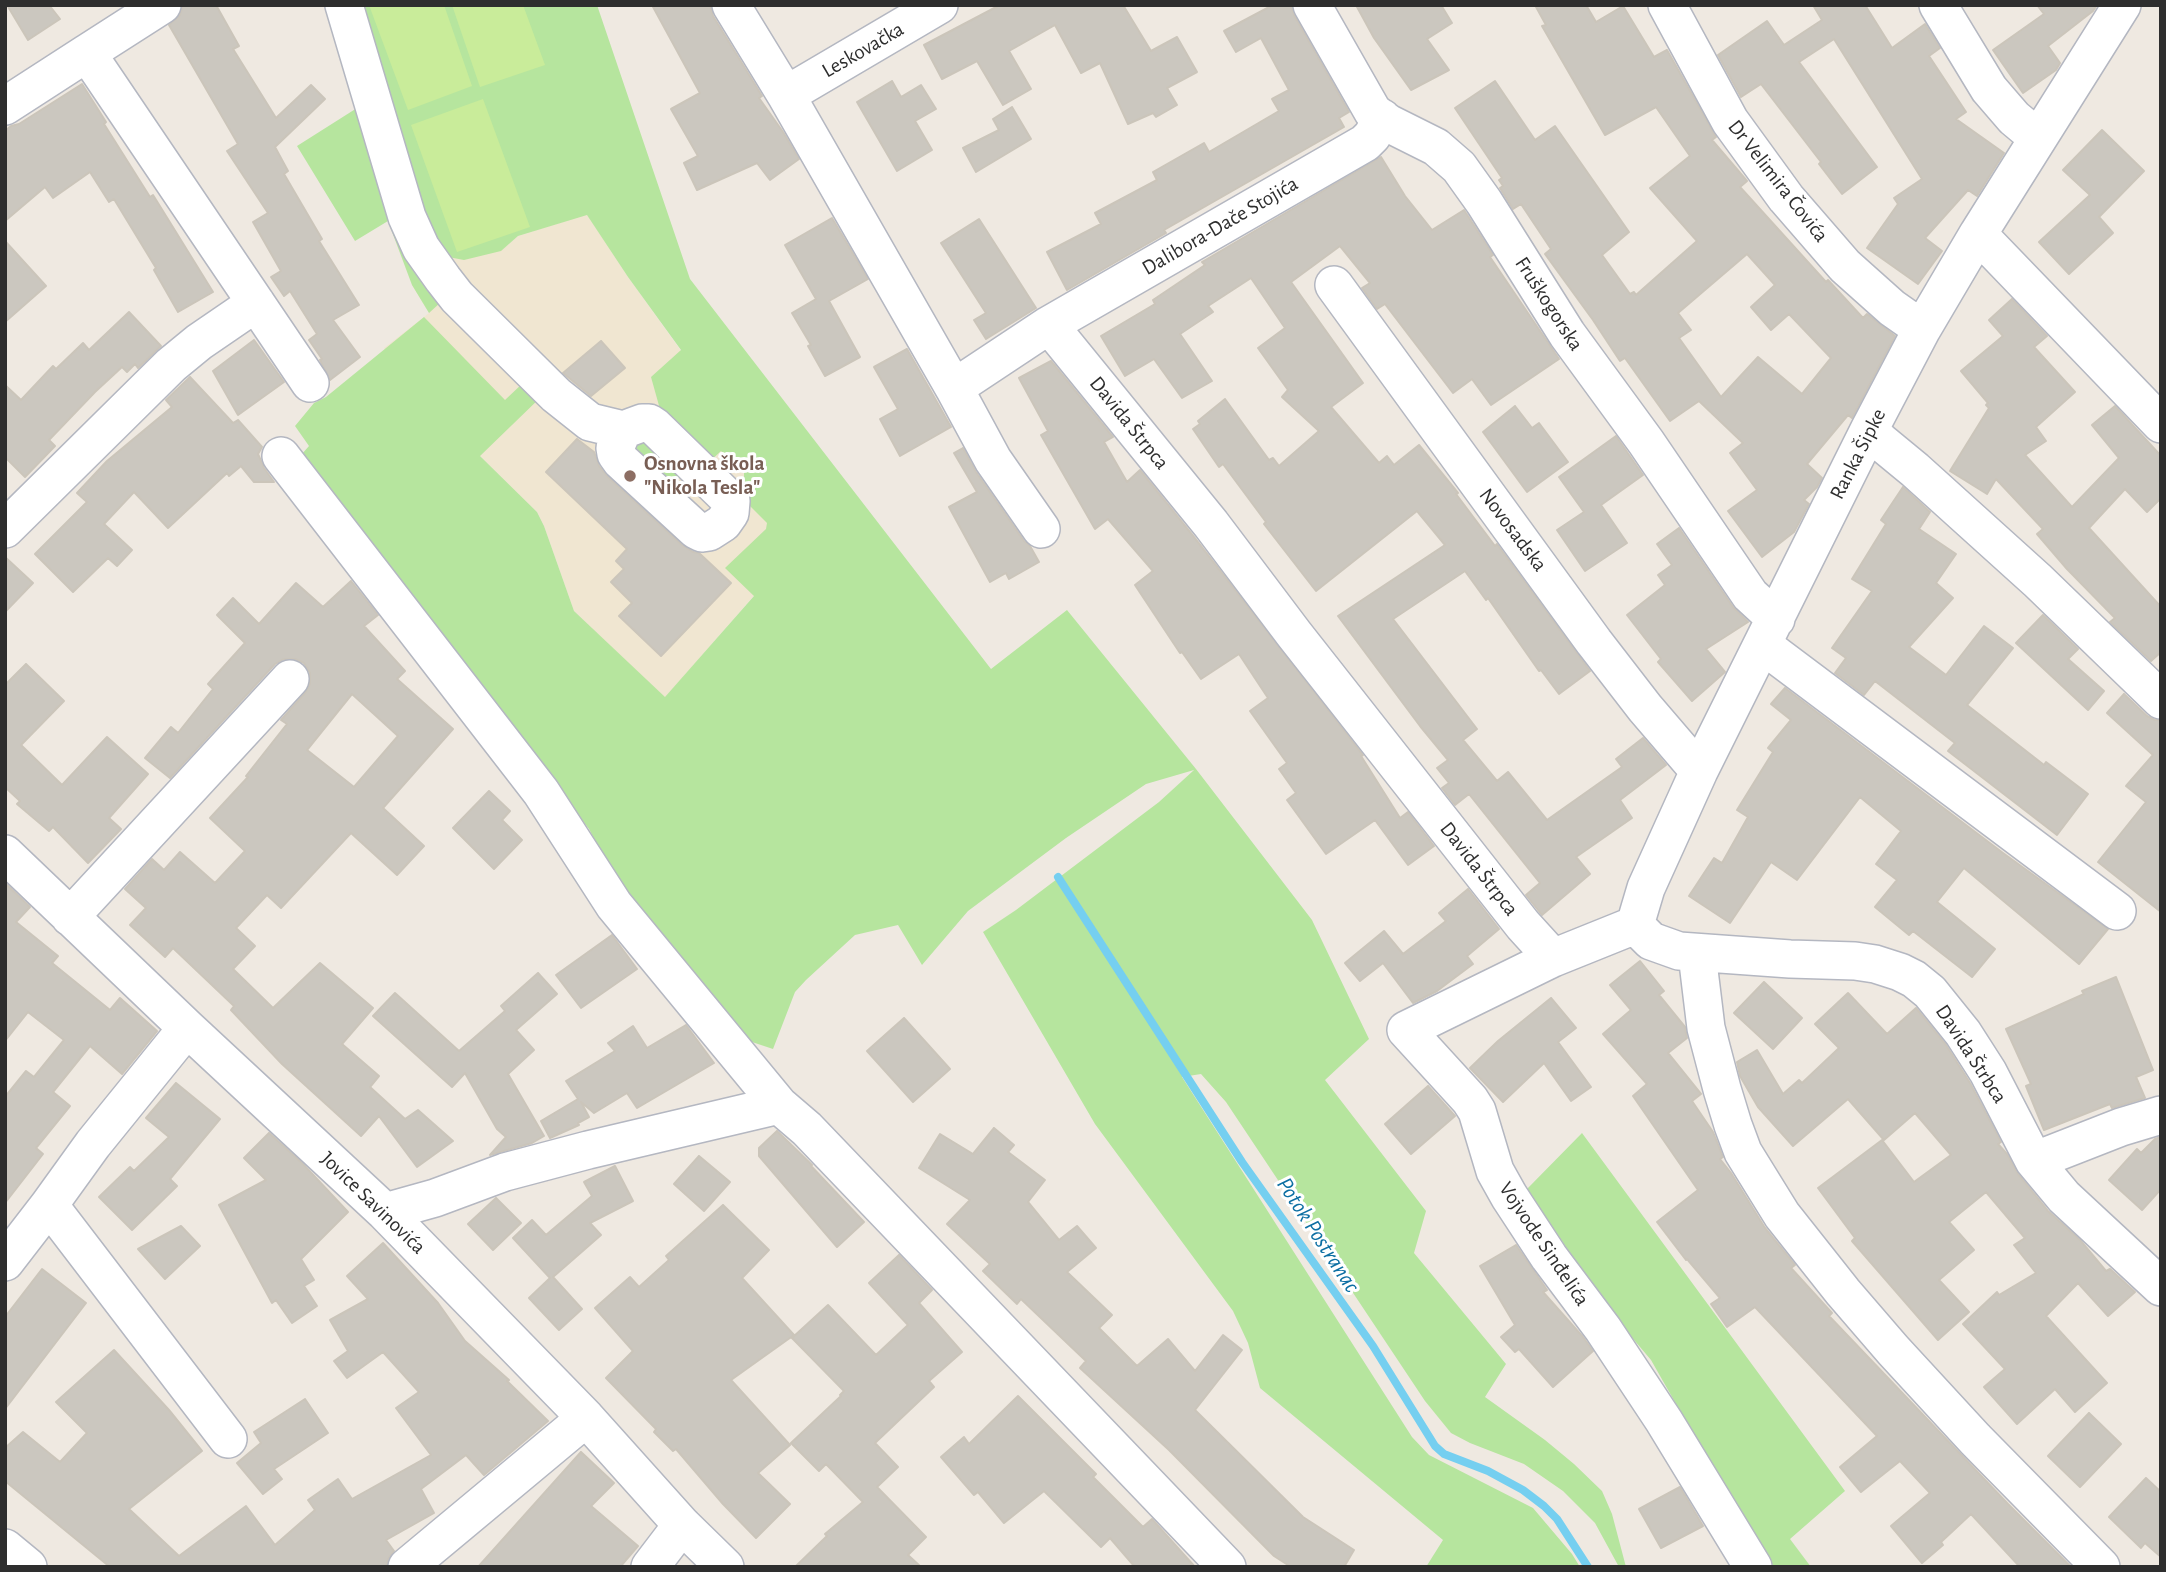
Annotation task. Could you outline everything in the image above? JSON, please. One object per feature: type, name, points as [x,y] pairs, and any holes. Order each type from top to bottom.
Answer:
[{"type":"street","points":[[5,106],[162,5]]},
{"type":"street","points":[[344,5],[397,186],[421,248],[457,297],[556,394],[609,433]]},
{"type":"street","points":[[731,5],[786,95],[993,460],[1041,529]]},
{"type":"street","name":"Leskovačka","points":[[786,95],[939,5]]},
{"type":"street","name":"Fruškogorska","points":[[1312,5],[1367,104],[1382,118],[1436,147],[1459,167],[1484,202],[1567,334],[1646,442],[1750,595],[1770,631],[1776,655],[2118,911]]},
{"type":"street","name":"Dr Velimira Čovića","points":[[1667,5],[1730,121],[1786,198],[1845,266],[1881,299],[1922,329]]},
{"type":"street","points":[[1938,5],[1989,89],[2014,118],[2038,138]]},
{"type":"street","name":"Ranka Šipke","points":[[1635,925],[1646,888],[1699,771],[1922,329],[1978,234],[2122,5]]},
{"type":"street","points":[[87,53],[310,383]]},
{"type":"street","name":"Dalibora-Dače Stojića","points":[[1049,325],[1365,143],[1382,118]]},
{"type":"street","points":[[1978,234],[2161,424]]},
{"type":"street","name":"Novosadska","points":[[1334,285],[1594,642],[1645,708],[1699,771]]},
{"type":"street","points":[[5,529],[171,365],[256,303]]},
{"type":"street","points":[[954,388],[1049,325]]},
{"type":"street","name":"Davida Štrpca","points":[[1049,325],[1150,449],[1506,903],[1553,958]]},
{"type":"street","points":[[1869,430],[2038,581],[2161,700]]},
{"type":"street","points":[[281,456],[541,792],[614,905],[779,1105],[807,1129],[1227,1567]]},
{"type":"street","points":[[70,917],[290,679]]},
{"type":"street","name":"Jovice Savinovića","points":[[5,854],[385,1212],[586,1418],[682,1525],[725,1567]]},
{"type":"street","name":"Vojvode Sinđelića","points":[[1635,925],[1553,958],[1406,1030],[1470,1100],[1477,1111],[1495,1171],[1526,1224],[1603,1329],[1664,1421],[1753,1567]]},
{"type":"street","name":"Davida Štrbca","points":[[1635,925],[1651,941],[1663,947],[1697,954],[1855,961],[1888,968],[1914,979],[1930,992],[1973,1048],[2034,1161],[2064,1197],[2161,1287]]},
{"type":"street","points":[[1697,954],[1706,1028],[1721,1089],[1743,1152],[1782,1215],[1901,1359],[1975,1439],[2101,1567]]},
{"type":"street","points":[[5,1262],[50,1205],[93,1143],[187,1028]]},
{"type":"street","points":[[385,1212],[435,1198],[505,1172],[779,1105]]},
{"type":"street","points":[[2034,1161],[2110,1131],[2161,1115]]},
{"type":"street","points":[[50,1205],[228,1439]]},
{"type":"street","points":[[407,1567],[586,1418]]},
{"type":"street","points":[[650,1567],[682,1525]]},
{"type":"street","points":[[5,1548],[28,1567]]},
{"type":"shaded area","name":"Osnovna škola \"Nikola Tesla\"","points":[[587,214],[628,277],[810,531],[665,698],[574,611],[537,512],[479,455],[487,447],[384,348],[429,313],[412,285],[443,256],[500,251],[518,236]]},
{"type":"green space","points":[[352,5],[597,5],[690,279],[991,669],[1067,610],[1196,769],[1312,920],[1369,1039],[1325,1080],[1426,1211],[1414,1253],[1506,1364],[1485,1397],[1545,1440],[1602,1491],[1612,1514],[1626,1567],[1619,1567],[1595,1523],[1563,1491],[1524,1464],[1451,1433],[1425,1401],[1226,1102],[1201,1074],[1182,1077],[1412,1437],[1429,1455],[1533,1508],[1580,1567],[1426,1567],[1443,1540],[1260,1388],[1248,1343],[1233,1311],[1095,1124],[983,932],[1159,802],[1194,770],[1146,784],[1066,838],[968,911],[922,965],[898,925],[855,935],[795,992],[773,1049],[737,1037],[623,895],[589,829],[301,455],[309,446],[295,426],[314,403],[326,397],[424,317],[505,400],[523,383],[543,395],[480,456],[537,512],[574,611],[665,697],[754,596],[725,568],[766,529],[767,523],[734,490],[744,478],[744,472],[721,451],[706,465],[663,420],[651,377],[681,350],[587,215],[518,236],[501,251],[464,260],[443,256],[416,204]]},
{"type":"green space","points":[[369,5],[444,5],[472,86],[408,110]]},
{"type":"green space","points":[[452,5],[523,5],[545,65],[480,87]]},
{"type":"green space","points":[[483,99],[530,227],[457,252],[411,125]]},
{"type":"green space","points":[[357,108],[391,223],[441,302],[429,313],[412,285],[388,221],[355,241],[297,146]]},
{"type":"green space","points":[[643,438],[682,474],[666,491],[627,444]]},
{"type":"green space","points":[[1582,1133],[1845,1491],[1790,1539],[1811,1567],[1774,1567],[1730,1499],[1651,1360],[1607,1308],[1527,1189]]},
{"type":"building","points":[[7,5],[49,5],[60,19],[28,40]]},
{"type":"building","points":[[183,5],[216,5],[239,46],[233,49],[276,118],[311,85],[325,99],[275,147],[288,171],[284,174],[322,239],[319,241],[359,305],[333,320],[360,357],[330,380],[320,360],[322,359],[309,340],[317,334],[290,291],[284,296],[271,277],[281,271],[253,222],[268,213],[227,151],[238,144],[169,25],[180,15]]},
{"type":"building","points":[[652,5],[710,5],[713,16],[762,96],[759,98],[799,159],[770,180],[757,163],[697,190],[684,163],[698,156],[671,109],[700,93]]},
{"type":"building","points":[[1000,5],[1123,5],[1151,51],[1177,37],[1197,72],[1167,88],[1177,105],[1156,117],[1153,113],[1128,124],[1100,63],[1081,73],[1055,25],[1009,51],[1031,89],[1003,105],[977,61],[942,79],[924,45]]},
{"type":"building","points":[[1273,5],[1291,5],[1294,15],[1349,112],[1339,118],[1344,127],[1164,230],[1166,233],[1067,290],[1047,252],[1101,224],[1095,213],[1157,180],[1153,172],[1204,143],[1209,152],[1279,111],[1272,99],[1289,90],[1261,38],[1236,52],[1224,31]]},
{"type":"building","points":[[1356,5],[1441,5],[1452,23],[1427,39],[1449,70],[1411,90],[1374,38]]},
{"type":"building","points":[[1535,5],[1586,5],[1596,22],[1623,6],[1654,57],[1667,50],[1716,137],[1712,140],[1747,181],[1740,187],[1826,282],[1828,280],[1863,318],[1867,314],[1895,336],[1852,418],[1848,415],[1807,464],[1822,478],[1804,500],[1809,504],[1794,532],[1762,557],[1728,511],[1757,490],[1730,453],[1743,443],[1699,401],[1670,421],[1625,358],[1620,361],[1545,254],[1551,249],[1521,204],[1513,209],[1500,188],[1503,186],[1499,180],[1502,178],[1455,108],[1495,81],[1535,140],[1555,126],[1629,232],[1602,255],[1630,294],[1634,292],[1636,295],[1697,241],[1650,188],[1690,156],[1656,107],[1605,135],[1542,26],[1546,25]],"holes":[[[1747,254],[1775,285],[1751,307],[1771,330],[1789,314],[1831,358],[1802,394],[1758,357],[1721,397],[1679,338],[1691,330],[1678,313]]]},
{"type":"building","points":[[1813,5],[1865,5],[1892,48],[1925,24],[1940,48],[1929,56],[1966,112],[1956,119],[2004,153],[1977,196],[1968,190],[1925,238],[1942,251],[1918,284],[1867,248],[1898,204],[1894,198],[1922,179],[1834,39],[1799,62],[1877,167],[1842,194],[1761,84],[1741,97],[1718,55],[1767,21],[1784,45],[1822,20]]},
{"type":"building","points":[[2037,5],[2097,5],[2048,46],[2060,63],[2056,70],[2023,93],[1993,50],[2044,14]]},
{"type":"building","points":[[892,81],[901,97],[921,85],[936,109],[915,121],[932,150],[897,171],[857,102]]},
{"type":"building","points":[[82,84],[106,122],[104,124],[150,197],[153,195],[213,292],[178,312],[154,270],[156,268],[114,199],[109,202],[90,172],[53,198],[45,187],[5,221],[5,131]]},
{"type":"building","points":[[1012,107],[1031,139],[976,172],[963,148],[999,130],[993,119]]},
{"type":"building","points":[[2102,130],[2144,171],[2099,217],[2113,233],[2069,274],[2039,242],[2090,195],[2063,170]]},
{"type":"building","points":[[1381,157],[1405,196],[1432,230],[1464,210],[1493,255],[1490,257],[1559,359],[1491,405],[1472,379],[1453,393],[1385,304],[1377,309],[1362,288],[1370,283],[1340,246],[1291,282],[1363,383],[1331,407],[1379,463],[1387,456],[1394,465],[1419,445],[1458,493],[1456,494],[1495,546],[1497,544],[1590,671],[1559,694],[1465,571],[1393,619],[1477,729],[1463,740],[1497,781],[1508,772],[1547,820],[1622,767],[1616,759],[1643,738],[1666,765],[1620,800],[1632,818],[1576,857],[1590,874],[1542,915],[1526,895],[1540,883],[1469,794],[1455,805],[1442,788],[1449,783],[1437,768],[1448,760],[1338,616],[1445,545],[1417,511],[1316,591],[1264,524],[1266,522],[1223,464],[1219,467],[1193,429],[1200,424],[1198,421],[1225,399],[1269,460],[1273,458],[1279,466],[1319,431],[1282,397],[1288,390],[1258,348],[1285,328],[1251,278],[1208,306],[1213,312],[1180,334],[1212,381],[1182,398],[1154,359],[1125,376],[1101,336],[1155,304],[1153,300],[1205,265],[1202,262]]},
{"type":"building","points":[[832,218],[868,279],[829,301],[860,357],[825,376],[792,313],[816,299],[785,245]]},
{"type":"building","points":[[979,219],[1036,308],[986,339],[974,320],[986,313],[941,243]]},
{"type":"building","points":[[5,241],[46,286],[5,322]]},
{"type":"building","points":[[2012,299],[2047,336],[2034,347],[2075,392],[2036,427],[2046,441],[2025,455],[2072,507],[2119,458],[2092,425],[2115,406],[2161,456],[2161,498],[2147,512],[2125,489],[2089,528],[2161,607],[2161,652],[2151,661],[2110,622],[2115,618],[2037,534],[2043,529],[1996,479],[1987,494],[1950,471],[1989,408],[1986,405],[1988,403],[1961,371],[2003,336],[1989,320]]},
{"type":"building","points":[[129,312],[161,346],[138,368],[135,364],[127,372],[122,367],[95,392],[49,440],[55,446],[25,477],[5,457],[5,385],[21,400],[53,366],[56,369],[83,343],[89,350]]},
{"type":"building","points":[[254,340],[284,382],[238,415],[213,371]]},
{"type":"building","points":[[601,341],[625,368],[591,396],[563,373]]},
{"type":"building","points":[[907,349],[951,427],[900,456],[880,419],[898,409],[874,367]]},
{"type":"building","points":[[1051,361],[1113,437],[1104,442],[1127,482],[1140,470],[1363,755],[1361,756],[1400,818],[1408,812],[1434,846],[1408,865],[1375,820],[1326,854],[1287,800],[1296,793],[1279,769],[1287,763],[1250,711],[1268,698],[1239,654],[1201,679],[1182,652],[1180,653],[1135,585],[1153,571],[1108,519],[1095,529],[1041,435],[1048,431],[1019,378]]},
{"type":"building","points":[[190,377],[233,423],[238,420],[262,447],[258,454],[274,482],[254,482],[241,466],[229,476],[227,473],[168,528],[134,492],[104,524],[132,550],[117,566],[108,558],[73,592],[35,554],[87,502],[77,493],[107,461],[172,407],[166,400]]},
{"type":"building","points":[[1515,406],[1532,428],[1539,423],[1568,462],[1527,492],[1483,432]]},
{"type":"building","points":[[1616,436],[1643,475],[1601,505],[1627,543],[1585,571],[1557,530],[1584,512],[1559,477]]},
{"type":"building","points":[[577,439],[594,452],[599,466],[607,476],[682,545],[699,553],[731,583],[661,656],[619,616],[632,603],[611,582],[624,569],[616,561],[627,549],[546,472]]},
{"type":"building","points":[[963,448],[976,472],[1039,562],[1009,579],[1006,573],[990,582],[949,507],[977,492],[954,453]]},
{"type":"building","points":[[1903,487],[1930,512],[1919,529],[1956,554],[1936,583],[1953,598],[1909,647],[1946,675],[1984,626],[2013,648],[1967,705],[2044,765],[2046,762],[2088,794],[2057,835],[1948,751],[1955,743],[1875,681],[1864,695],[1835,673],[1846,658],[1832,648],[1872,591],[1852,579],[1886,524],[1881,520]]},
{"type":"building","points":[[1679,528],[1733,607],[1748,622],[1706,649],[1725,672],[1692,701],[1658,662],[1661,659],[1627,615],[1665,585],[1658,575],[1672,565],[1657,544]]},
{"type":"building","points":[[5,557],[33,583],[5,612]]},
{"type":"building","points":[[351,581],[378,615],[364,626],[405,671],[397,679],[453,729],[383,808],[424,846],[397,875],[351,833],[281,908],[267,895],[236,928],[255,946],[233,969],[273,1008],[320,963],[373,1008],[342,1044],[379,1076],[370,1087],[405,1119],[418,1110],[453,1141],[417,1167],[379,1116],[361,1136],[282,1064],[231,1010],[234,1006],[173,948],[165,957],[130,925],[146,908],[125,889],[152,859],[164,870],[180,852],[215,883],[245,851],[210,818],[248,777],[246,776],[287,724],[281,720],[310,684],[310,673],[304,663],[295,659],[284,659],[275,664],[170,778],[145,758],[171,727],[178,733],[213,689],[208,684],[245,643],[217,615],[233,598],[259,624],[296,583],[323,607]],"holes":[[[352,694],[398,736],[354,787],[307,750]]]},
{"type":"building","points":[[2043,615],[2078,649],[2068,659],[2104,691],[2088,710],[2016,643]]},
{"type":"building","points":[[26,664],[64,701],[21,745],[62,785],[107,737],[148,774],[109,818],[121,829],[88,863],[53,827],[49,831],[17,804],[20,801],[5,787],[5,685]]},
{"type":"building","points":[[1785,688],[2108,929],[2079,964],[1964,868],[1937,902],[1995,949],[1972,977],[1913,931],[1909,935],[1875,907],[1897,880],[1876,864],[1901,831],[1860,797],[1797,880],[1771,862],[1730,923],[1689,896],[1714,858],[1722,863],[1748,817],[1737,810],[1773,752],[1768,748],[1791,720],[1771,704]]},
{"type":"building","points":[[2124,694],[2147,716],[2161,720],[2161,912],[2098,862],[2146,802],[2126,786],[2153,755],[2107,713]]},
{"type":"building","points":[[489,791],[510,811],[502,820],[522,840],[494,869],[453,828]]},
{"type":"building","points":[[5,883],[30,907],[16,922],[58,956],[52,963],[110,1010],[120,998],[157,1031],[122,1074],[90,1046],[53,1092],[70,1106],[36,1148],[43,1154],[5,1203],[5,1097],[26,1071],[34,1077],[64,1040],[28,1012],[5,1041]]},
{"type":"building","points":[[1468,889],[1499,929],[1467,956],[1473,964],[1437,991],[1413,1003],[1383,963],[1360,981],[1345,963],[1384,931],[1403,954],[1446,921],[1439,913]]},
{"type":"building","points":[[612,935],[637,969],[581,1008],[556,975]]},
{"type":"building","points":[[1640,961],[1664,991],[1659,995],[1685,1027],[1687,1038],[1668,1053],[1701,1094],[1692,1101],[1713,1132],[1723,1157],[1720,1159],[1765,1228],[1795,1265],[1791,1268],[1832,1313],[1829,1316],[2071,1567],[2020,1567],[1971,1514],[1941,1542],[1943,1545],[1922,1563],[1891,1526],[1930,1493],[1900,1461],[1861,1492],[1840,1467],[1877,1436],[1755,1307],[1727,1327],[1711,1304],[1720,1298],[1657,1222],[1698,1190],[1633,1096],[1647,1084],[1603,1034],[1631,1010],[1610,985]]},
{"type":"building","points":[[538,973],[557,994],[516,1030],[534,1050],[508,1074],[544,1136],[532,1143],[490,1155],[506,1137],[497,1129],[465,1073],[452,1087],[373,1016],[395,993],[459,1051],[505,1011],[501,1006]]},
{"type":"building","points":[[2116,977],[2153,1070],[2136,1077],[2145,1098],[2112,1108],[2110,1104],[2044,1130],[2026,1086],[2031,1084],[2006,1029]]},
{"type":"building","points":[[1764,982],[1802,1018],[1773,1049],[1734,1013]]},
{"type":"building","points":[[1848,993],[1887,1034],[1916,1008],[1946,1045],[1970,1083],[2001,1142],[1998,1144],[2018,1174],[2048,1211],[2080,1240],[2106,1271],[2110,1269],[2135,1292],[2108,1316],[2078,1283],[2046,1316],[2107,1383],[2075,1412],[2055,1389],[2017,1424],[1984,1387],[2005,1369],[1963,1324],[1997,1292],[1999,1295],[2036,1273],[2014,1245],[2025,1238],[1986,1192],[1949,1222],[1974,1250],[1939,1280],[1969,1312],[1938,1340],[1852,1241],[1855,1238],[1818,1188],[1882,1140],[1914,1182],[1951,1155],[1915,1113],[1884,1140],[1848,1099],[1793,1146],[1758,1107],[1740,1076],[1737,1062],[1757,1050],[1783,1094],[1799,1080],[1802,1083],[1839,1048],[1815,1024]]},
{"type":"building","points":[[1551,998],[1576,1028],[1558,1042],[1591,1087],[1571,1101],[1544,1063],[1503,1102],[1470,1068],[1498,1041]]},
{"type":"building","points":[[904,1018],[950,1069],[913,1102],[867,1051]]},
{"type":"building","points":[[686,1025],[714,1063],[637,1108],[627,1093],[594,1113],[581,1102],[589,1117],[578,1123],[579,1125],[550,1138],[541,1121],[578,1099],[566,1081],[615,1051],[608,1043],[633,1026],[647,1048]]},
{"type":"building","points":[[176,1083],[220,1119],[170,1179],[177,1186],[132,1230],[99,1197],[130,1167],[134,1171],[169,1137],[146,1118]]},
{"type":"building","points":[[1428,1086],[1455,1116],[1411,1154],[1385,1124]]},
{"type":"building","points":[[994,1128],[1014,1145],[1008,1152],[1045,1180],[1028,1202],[1059,1240],[1077,1226],[1096,1248],[1067,1272],[1112,1315],[1099,1328],[1137,1366],[1168,1339],[1195,1371],[1223,1335],[1242,1350],[1195,1410],[1303,1517],[1354,1550],[1344,1567],[1291,1567],[1274,1556],[1169,1450],[1080,1368],[1086,1361],[1021,1299],[1017,1304],[983,1271],[990,1264],[947,1224],[970,1200],[919,1168],[940,1134],[973,1154]]},
{"type":"building","points":[[777,1131],[864,1222],[837,1247],[759,1156],[759,1148]]},
{"type":"building","points":[[269,1133],[302,1163],[348,1212],[301,1259],[314,1280],[304,1286],[317,1306],[292,1323],[276,1300],[272,1303],[219,1205],[266,1180],[244,1158]]},
{"type":"building","points":[[2161,1137],[2161,1189],[2142,1210],[2109,1180],[2137,1149],[2141,1153],[2155,1139]]},
{"type":"building","points":[[699,1156],[730,1182],[704,1211],[674,1184]]},
{"type":"building","points":[[615,1166],[633,1201],[590,1223],[601,1235],[553,1277],[582,1309],[559,1330],[529,1298],[550,1278],[513,1238],[532,1220],[546,1235],[592,1196],[584,1182]]},
{"type":"building","points":[[496,1198],[521,1223],[493,1250],[468,1224]]},
{"type":"building","points":[[723,1205],[769,1250],[742,1278],[794,1335],[731,1380],[790,1445],[758,1473],[790,1504],[756,1538],[676,1449],[673,1451],[654,1432],[656,1429],[606,1378],[633,1351],[595,1308],[630,1277],[639,1287],[669,1260],[666,1256]]},
{"type":"building","points":[[181,1226],[200,1246],[165,1279],[138,1249]]},
{"type":"building","points":[[383,1243],[438,1303],[465,1341],[509,1380],[507,1381],[548,1421],[484,1475],[466,1455],[421,1489],[434,1513],[386,1540],[394,1551],[388,1559],[387,1567],[110,1567],[5,1481],[5,1448],[23,1432],[60,1462],[87,1433],[56,1402],[114,1350],[202,1451],[129,1509],[179,1556],[246,1506],[275,1545],[315,1510],[308,1500],[338,1479],[352,1499],[431,1455],[396,1408],[419,1392],[383,1352],[347,1378],[334,1361],[348,1351],[330,1320],[368,1299],[347,1276]]},
{"type":"building","points":[[1516,1245],[1547,1290],[1543,1292],[1593,1351],[1553,1387],[1519,1349],[1515,1352],[1501,1337],[1515,1325],[1480,1266]]},
{"type":"building","points":[[899,1255],[932,1290],[919,1303],[962,1352],[929,1381],[934,1387],[875,1443],[898,1467],[877,1487],[926,1537],[908,1555],[921,1567],[795,1567],[827,1536],[825,1534],[863,1502],[826,1464],[819,1471],[791,1443],[844,1391],[792,1338],[828,1305],[876,1355],[908,1325],[869,1283]]},
{"type":"building","points":[[42,1269],[86,1303],[5,1409],[5,1317]]},
{"type":"building","points":[[1018,1396],[1096,1474],[1093,1477],[1143,1527],[1152,1519],[1195,1567],[1135,1567],[1110,1538],[1101,1547],[1044,1491],[1004,1523],[978,1492],[974,1495],[941,1457],[964,1437],[969,1444]]},
{"type":"building","points":[[305,1399],[328,1433],[274,1469],[282,1479],[263,1494],[237,1463],[261,1443],[254,1432]]},
{"type":"building","points":[[2089,1413],[2121,1444],[2080,1487],[2048,1456]]},
{"type":"building","points":[[581,1452],[614,1483],[591,1506],[638,1546],[620,1567],[478,1567]]},
{"type":"building","points":[[2146,1478],[2161,1492],[2161,1557],[2145,1543],[2141,1548],[2109,1517]]},
{"type":"building","points":[[1680,1487],[1703,1526],[1661,1548],[1639,1509]]},
{"type":"waterway","name":"Potok Postranac","points":[[1058,877],[1242,1162],[1373,1346],[1435,1446],[1444,1454],[1488,1471],[1523,1490],[1544,1506],[1557,1519],[1588,1567]]},
{"type":"place","name":"Osnovna škola \"Nikola Tesla\"","points":[[630,476]]}]
